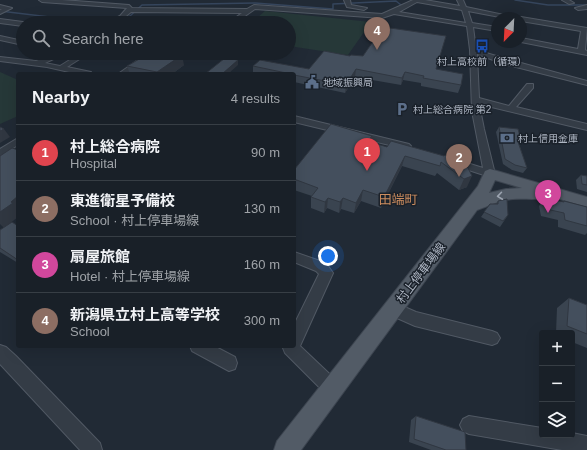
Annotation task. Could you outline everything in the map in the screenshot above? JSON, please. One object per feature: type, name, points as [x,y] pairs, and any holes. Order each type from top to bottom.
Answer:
[{"type":"main road","points":[[490,174],[587,202]]},
{"type":"main road","name":"村上停車場線","points":[[286,450],[471,207],[485,188],[490,174]]},
{"type":"main road","points":[[471,207],[495,196],[524,193],[566,196]]},
{"type":"street","points":[[42,0],[118,6],[129,9],[206,8],[248,11]]},
{"type":"street","points":[[118,6],[125,0]]},
{"type":"street","points":[[254,0],[254,7]]},
{"type":"street","points":[[347,0],[349,6],[491,28]]},
{"type":"street","points":[[241,16],[254,7],[374,16],[387,15],[416,0],[491,14]]},
{"type":"street","points":[[460,0],[470,25],[474,51],[476,113],[490,174]]},
{"type":"street","points":[[566,0],[571,3]]},
{"type":"street","points":[[123,16],[129,9],[138,4]]},
{"type":"street","points":[[292,9],[292,4],[307,4]]},
{"type":"street","points":[[343,14],[351,6]]},
{"type":"street","points":[[0,7],[9,8],[0,12]]},
{"type":"street","points":[[402,7],[470,25],[491,34]]},
{"type":"street","points":[[201,16],[206,8]]},
{"type":"street","points":[[578,8],[587,8]]},
{"type":"street","points":[[0,21],[16,23]]},
{"type":"street","points":[[527,22],[585,30],[584,53],[527,41]]},
{"type":"street","points":[[6,28],[16,23]]},
{"type":"street","points":[[0,38],[16,41]]},
{"type":"street","points":[[474,51],[507,62],[587,83]]},
{"type":"street","points":[[0,64],[16,58]]},
{"type":"street","points":[[0,59],[79,72]]},
{"type":"street","points":[[36,64],[46,60]]},
{"type":"street","points":[[61,68],[74,60]]},
{"type":"street","points":[[125,72],[143,60]]},
{"type":"street","points":[[511,108],[530,86]]},
{"type":"street","points":[[475,100],[587,127]]},
{"type":"street","points":[[296,119],[395,142],[417,150]]},
{"type":"street","points":[[4,150],[16,142]]},
{"type":"street","points":[[4,150],[16,151]]},
{"type":"street","points":[[439,157],[490,174]]},
{"type":"street","points":[[296,258],[321,267],[326,273],[296,338]]},
{"type":"street","points":[[393,309],[415,319],[492,338]]},
{"type":"street","points":[[202,348],[229,363]]},
{"type":"street","points":[[291,348],[332,388]]},
{"type":"street","points":[[0,352],[93,450]]},
{"type":"street","points":[[470,425],[587,445]]},
{"type":"shaded area","points":[[265,11],[371,22],[348,55],[296,47],[296,16],[259,16]]},
{"type":"shaded area","points":[[0,72],[16,79],[16,117],[0,124]]},
{"type":"building","points":[[383,27],[446,36],[436,69],[463,74],[461,85],[423,78],[424,76],[405,72],[402,78],[356,69],[346,85],[296,75],[296,72],[282,72],[253,66],[260,60],[309,69],[324,51],[350,56],[363,56]]},
{"type":"building","points":[[138,60],[175,60],[157,72],[127,66]]},
{"type":"building","points":[[222,60],[238,60],[224,72],[208,72]]},
{"type":"building","points":[[331,124],[372,136],[368,141],[387,147],[391,141],[464,160],[472,176],[464,179],[441,162],[440,166],[405,156],[384,197],[363,190],[356,203],[343,198],[340,202],[328,198],[325,202],[311,197],[318,188],[296,180],[296,168]]},
{"type":"building","points":[[499,127],[518,129],[521,140],[517,139],[527,168],[515,165],[505,159]]},
{"type":"building","points":[[12,148],[16,149],[16,198],[11,202],[13,203],[0,212],[0,156]]},
{"type":"building","points":[[581,175],[587,176],[587,185],[582,184]]},
{"type":"building","points":[[545,198],[587,207],[587,226],[565,220],[564,213],[546,209]]},
{"type":"building","points":[[507,199],[508,215],[503,221],[484,212],[490,204],[498,204],[498,201]]},
{"type":"building","points":[[12,222],[16,225],[16,259],[0,248],[0,230]]},
{"type":"building","points":[[569,298],[587,305],[587,334],[567,326]]},
{"type":"building","points":[[416,416],[465,432],[466,450],[446,450],[414,439]]},
{"type":"waterway","points":[[515,0],[548,5],[587,5]]},
{"type":"waterway","points":[[130,16],[142,5],[255,3],[333,9],[333,4],[396,1],[401,5],[405,5]]},
{"type":"waterway","points":[[0,11],[41,16]]},
{"type":"place","name":"村上高校前（循環）","points":[[482,46]]},
{"type":"place","name":"新潟県立村上高等学校","points":[[377,50]]},
{"type":"place","name":"地域振興局","points":[[312,82]]},
{"type":"place","name":"村上総合病院 第2","points":[[402,109]]},
{"type":"place","name":"村上信用金庫","points":[[507,138]]},
{"type":"place","name":"村上総合病院","points":[[367,171]]},
{"type":"place","name":"東進衛星予備校","points":[[459,177]]},
{"type":"place","name":"扇屋旅館","points":[[548,213]]},
{"type":"district","name":"田端町","points":[[398,199]]}]
